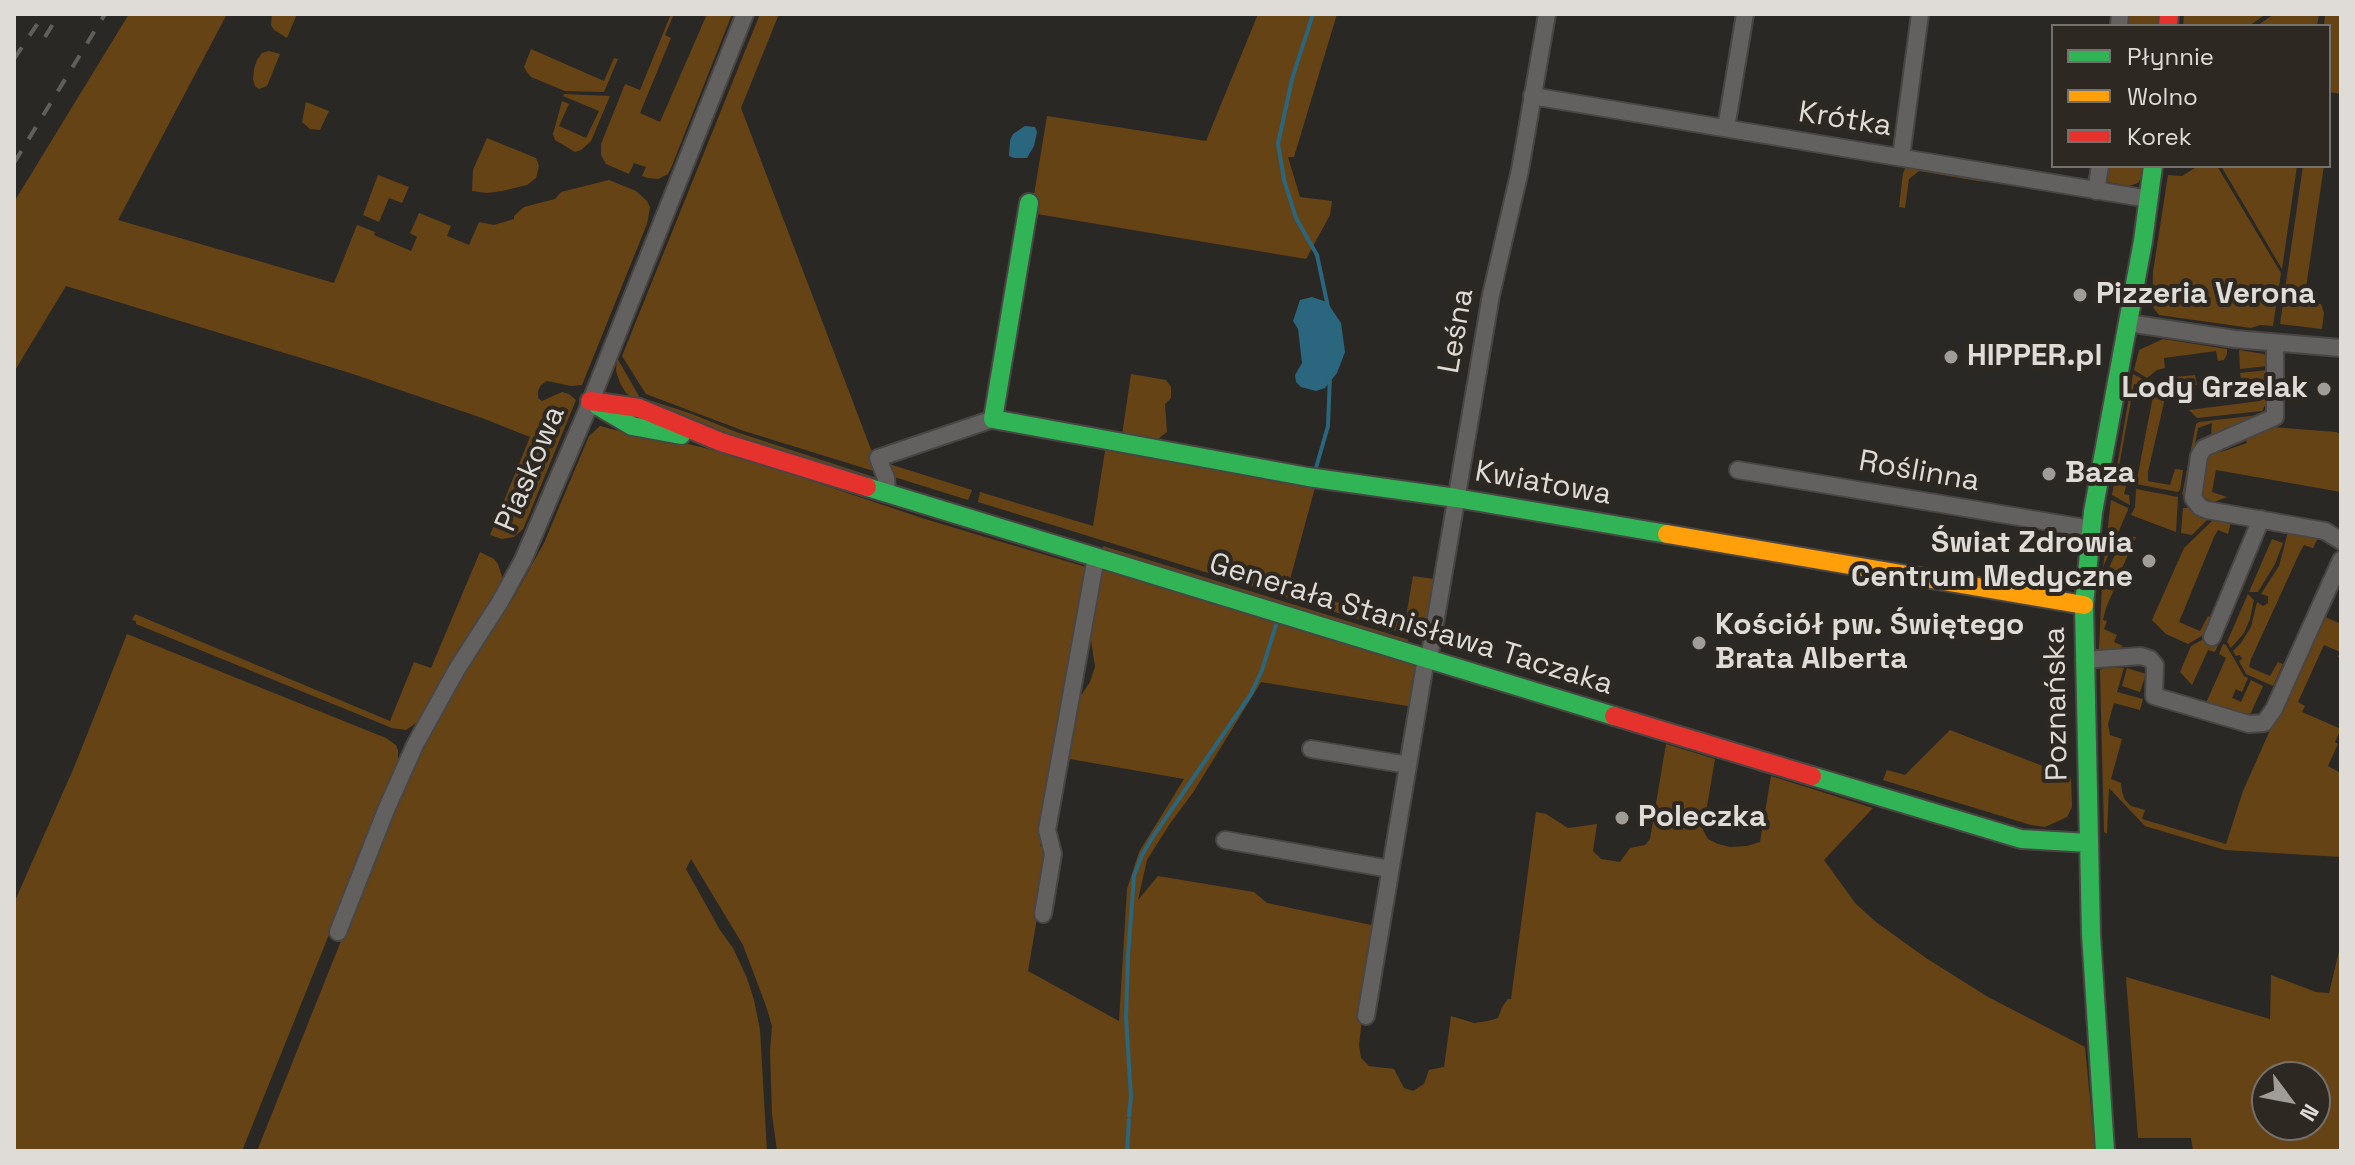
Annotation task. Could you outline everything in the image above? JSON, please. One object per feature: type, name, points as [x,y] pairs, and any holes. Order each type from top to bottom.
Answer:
[{"type":"street","name":"Piaskowa","points":[[338,932],[415,745],[523,560],[745,14]]},
{"type":"street","name":"Leśna","points":[[1366,1016],[1491,295],[1520,170],[1547,14]]},
{"type":"street","points":[[1726,128],[1745,14]]},
{"type":"street","points":[[1901,157],[1920,14]]},
{"type":"street","name":"Krótka","points":[[1532,96],[2149,199]]},
{"type":"street","points":[[2096,191],[2100,168]]},
{"type":"street","name":"Poznańska","points":[[2105,1151],[2091,934],[2084,605],[2091,529],[2153,168]]},
{"type":"street","points":[[993,419],[1029,203]]},
{"type":"street","points":[[2128,323],[2275,344],[2341,348]]},
{"type":"street","points":[[2275,344],[2280,418],[2204,448],[2199,456],[2192,491],[2195,503],[2207,510],[2325,531],[2341,541]]},
{"type":"street","name":"Generała Stanisława Taczaka","points":[[590,401],[639,408],[721,442],[2009,836],[2037,841],[2089,843]]},
{"type":"street","name":"Kwiatowa","points":[[887,493],[886,478],[878,458],[993,419],[1308,477],[1456,498],[2084,605]]},
{"type":"street","name":"Roślinna","points":[[1738,470],[2091,529]]},
{"type":"street","points":[[2212,637],[2261,519]]},
{"type":"street","points":[[1043,914],[1053,854],[1047,830],[1096,557]]},
{"type":"street","points":[[2084,660],[2141,656],[2150,659],[2155,665],[2154,696],[2249,724],[2264,723],[2270,716],[2341,560]]},
{"type":"street","points":[[1311,749],[1408,765]]},
{"type":"street","points":[[1225,840],[1390,869]]},
{"type":"shaded area","points":[[129,14],[227,14],[118,220],[334,283],[357,225],[411,251],[417,237],[410,233],[419,213],[451,226],[447,236],[469,245],[479,222],[494,225],[514,219],[524,207],[555,199],[561,192],[609,180],[636,191],[647,201],[650,207],[647,224],[582,385],[547,381],[538,391],[538,398],[542,401],[562,392],[576,400],[523,529],[514,537],[502,539],[490,535],[530,437],[350,373],[66,286],[14,372],[14,202]]},
{"type":"shaded area","points":[[272,14],[297,14],[287,38],[274,30]]},
{"type":"shaded area","points":[[671,14],[674,14],[665,35],[671,38],[640,113],[660,122],[707,14],[732,14],[668,174],[658,179],[648,178],[642,176],[646,167],[634,163],[629,174],[606,164],[601,155],[601,144],[625,84],[640,90]]},
{"type":"shaded area","points":[[760,14],[779,14],[741,108],[880,473],[744,431],[646,394],[622,356]]},
{"type":"shaded area","points":[[1258,14],[1337,14],[1294,157],[1288,157],[1300,197],[1332,201],[1330,215],[1306,259],[1031,213],[1047,116],[1206,141]]},
{"type":"shaded area","points":[[2124,14],[2161,14],[2160,24],[2123,24]]},
{"type":"shaded area","points":[[2184,14],[2266,14],[2252,24],[2183,24]]},
{"type":"shaded area","points":[[2274,14],[2319,14],[2317,24],[2260,24]]},
{"type":"shaded area","points":[[2325,14],[2341,14],[2341,94],[2331,92],[2331,24],[2324,24]]},
{"type":"shaded area","points":[[531,49],[604,81],[614,58],[618,59],[604,92],[565,91],[531,77],[524,67]]},
{"type":"shaded area","points":[[262,53],[280,54],[267,86],[259,89],[253,79],[254,69]]},
{"type":"shaded area","points":[[564,94],[610,96],[591,141],[575,152],[555,140],[553,134],[562,101],[569,104],[559,126],[586,138],[599,111]]},
{"type":"shaded area","points":[[306,102],[329,111],[320,130],[310,129],[302,122]]},
{"type":"shaded area","points":[[487,138],[536,158],[539,166],[536,178],[527,185],[502,191],[472,191],[473,170]]},
{"type":"shaded area","points":[[1907,165],[1981,175],[1984,182],[1919,171],[1909,179],[1905,208],[1899,207],[1903,173]]},
{"type":"shaded area","points":[[2106,168],[2144,168],[2138,183],[2123,188],[2123,185],[2107,182]]},
{"type":"shaded area","points":[[2195,168],[2218,168],[2281,273],[2273,326],[2251,328],[2159,315],[2152,306],[2153,272],[2168,175],[2182,176]]},
{"type":"shaded area","points":[[2222,168],[2297,168],[2282,269]]},
{"type":"shaded area","points":[[2303,168],[2324,168],[2304,301],[2321,304],[2324,313],[2322,329],[2280,324]]},
{"type":"shaded area","points":[[378,175],[409,187],[402,203],[389,198],[379,222],[363,215]]},
{"type":"shaded area","points":[[2163,339],[2227,349],[2227,354],[2224,360],[2218,361],[2216,351],[2164,358],[2165,368],[2147,378],[2134,370],[2139,350]]},
{"type":"shaded area","points":[[2239,350],[2264,354],[2267,366],[2240,369]]},
{"type":"shaded area","points":[[617,358],[639,396],[637,401],[626,393],[620,383],[616,371]]},
{"type":"shaded area","points":[[2267,370],[2262,411],[2197,418],[2189,410],[2260,401],[2258,379],[2241,379],[2240,373]]},
{"type":"shaded area","points":[[1131,374],[1166,380],[1171,387],[1171,398],[1165,404],[1167,432],[1150,445],[1122,435]]},
{"type":"shaded area","points":[[2133,374],[2146,381],[2144,386],[2134,384],[2116,483],[2126,486],[2124,494],[2129,495],[2130,505],[2112,495]]},
{"type":"shaded area","points":[[2195,375],[2197,385],[2174,389],[2165,398],[2148,472],[2148,481],[2170,485],[2175,469],[2183,470],[2180,490],[2136,484],[2155,386],[2165,378]]},
{"type":"shaded area","points":[[646,399],[877,478],[876,482],[745,441]]},
{"type":"shaded area","points":[[2259,415],[2211,435],[2212,423],[2198,428],[2186,493],[2182,495],[2196,424]]},
{"type":"shaded area","points":[[600,426],[734,455],[925,519],[1086,567],[1040,846],[1049,848],[1028,971],[1119,1021],[1127,889],[1139,852],[1184,779],[1064,758],[1075,696],[1082,694],[1095,667],[1089,626],[1098,572],[1104,569],[1418,664],[1413,707],[1261,682],[1147,860],[1138,900],[1158,876],[1254,892],[1267,903],[1371,925],[1359,1045],[1361,1058],[1369,1066],[1394,1069],[1404,1088],[1413,1091],[1424,1084],[1429,1070],[1444,1067],[1451,1016],[1474,1023],[1488,1021],[1498,1018],[1502,1007],[1511,999],[1536,812],[1546,814],[1568,828],[1597,824],[1593,851],[1601,859],[1620,862],[1630,848],[1645,845],[1650,839],[1666,744],[1715,759],[1703,830],[1708,839],[1718,844],[1730,847],[1760,842],[1771,776],[1873,808],[1824,860],[1856,904],[1926,958],[1988,997],[2085,1047],[2095,1151],[777,1151],[772,1114],[772,1026],[743,945],[691,859],[686,869],[733,948],[754,1000],[760,1030],[767,1151],[257,1151],[414,767],[449,697],[513,599],[544,543],[589,436]]},
{"type":"shaded area","points":[[2271,427],[2341,434],[2341,492],[2216,470],[2212,492],[2227,497],[2214,502],[2201,496],[2206,457],[2218,446],[2221,452],[2247,443],[2245,437]]},
{"type":"shaded area","points":[[1106,445],[1316,484],[1288,587],[1405,623],[1413,576],[1434,579],[1437,580],[1429,624],[1416,637],[978,502],[980,492],[1093,526]]},
{"type":"shaded area","points":[[889,464],[972,490],[968,500],[891,476]]},
{"type":"shaded area","points":[[2136,489],[2178,497],[2176,532],[2131,515],[2135,507]]},
{"type":"shaded area","points":[[2111,500],[2128,510],[2102,576]]},
{"type":"shaded area","points":[[2183,508],[2208,519],[2192,535],[2181,533]]},
{"type":"shaded area","points":[[2214,519],[2231,522],[2228,534],[2218,530],[2214,537],[2179,622],[2200,631],[2208,616],[2212,618],[2205,634],[2188,644],[2166,634],[2152,620],[2184,548]]},
{"type":"shaded area","points":[[2288,532],[2318,538],[2313,548],[2304,545],[2300,552],[2251,659],[2249,667],[2270,676],[2278,662],[2283,664],[2273,686],[2246,674],[2239,661],[2242,659],[2240,655],[2236,656],[2233,651],[2251,627],[2257,602],[2263,606],[2268,603],[2268,596],[2261,594],[2279,566]]},
{"type":"shaded area","points":[[2123,536],[2136,537],[2119,575],[2108,576],[2109,568]]},
{"type":"shaded area","points":[[2272,539],[2283,543],[2275,564],[2258,592],[2249,592]]},
{"type":"shaded area","points":[[1103,546],[1409,640],[1405,642],[1101,551]]},
{"type":"shaded area","points":[[480,552],[498,564],[502,577],[500,585],[442,677],[419,721],[406,730],[392,728],[132,620],[135,614],[390,721],[414,662],[431,668]]},
{"type":"shaded area","points":[[2102,585],[2115,587],[2106,608],[2104,629],[2117,635],[2114,642],[2123,646],[2119,650],[2103,651],[2099,649]]},
{"type":"shaded area","points":[[2248,594],[2254,600],[2250,619],[2244,633],[2231,648],[2227,642]]},
{"type":"shaded area","points":[[2321,615],[2341,624],[2341,658],[2338,657],[2340,652],[2324,645],[2298,702],[2305,706],[2302,712],[2341,729],[2328,766],[2341,773],[2341,857],[2225,850],[2145,826],[2109,788],[2107,834],[2104,832],[2100,670],[2106,667],[2124,668],[2117,692],[2143,699],[2140,710],[2114,703],[2108,724],[2110,735],[2122,739],[2111,779],[2121,783],[2125,800],[2131,806],[2145,810],[2142,819],[2226,844],[2243,791]]},
{"type":"shaded area","points":[[127,634],[386,738],[398,750],[398,763],[242,1151],[14,1151],[14,903],[75,765]]},
{"type":"shaded area","points":[[2207,637],[2219,643],[2215,652],[2208,650],[2192,685],[2180,672],[2191,646]]},
{"type":"shaded area","points":[[2223,644],[2248,678],[2242,692],[2236,689],[2232,698],[2241,702],[2251,680],[2263,686],[2251,713],[2247,715],[2206,703],[2226,658],[2219,654]]},
{"type":"shaded area","points":[[2127,668],[2146,674],[2140,692],[2122,686]]},
{"type":"shaded area","points":[[1950,730],[2071,777],[2072,807],[2067,817],[2045,827],[2031,825],[1883,780],[1887,770],[1905,775]]},
{"type":"shaded area","points":[[2341,943],[2341,1151],[2193,1151],[2191,1138],[2138,1138],[2126,977],[2270,1019],[2271,975],[2316,992],[2329,993]]},
{"type":"water","points":[[1025,126],[1035,127],[1034,146],[1027,158],[1009,156],[1013,134]]},
{"type":"water","points":[[1312,297],[1327,302],[1341,323],[1345,352],[1337,373],[1325,388],[1316,391],[1301,387],[1295,375],[1302,363],[1298,329],[1293,321],[1300,300]]},
{"type":"waterway","points":[[1313,14],[1292,79],[1278,144],[1284,180],[1296,218],[1317,255],[1328,307]]},
{"type":"waterway","points":[[1316,468],[1328,426],[1330,376]]},
{"type":"waterway","points":[[1129,1116],[1131,1097],[1126,1017],[1134,876],[1152,838],[1251,694],[1276,625]]},
{"type":"waterway","points":[[1127,1151],[1129,1120]]},
{"type":"railway","points":[[14,59],[44,14]]},
{"type":"railway","points":[[45,37],[59,14]]},
{"type":"railway","points":[[14,163],[105,14]]},
{"type":"traffic: fast","points":[[2105,1151],[2091,934],[2084,605],[2093,512],[2143,241],[2153,168]]},
{"type":"traffic: fast","points":[[1029,203],[993,419],[1308,477],[1456,498],[1667,534]]},
{"type":"traffic: fast","points":[[598,406],[632,426],[681,435]]},
{"type":"traffic: fast","points":[[867,487],[1614,716]]},
{"type":"traffic: fast","points":[[1812,776],[2021,839],[2089,843]]},
{"type":"traffic: slow","points":[[1667,534],[2084,605]]},
{"type":"traffic: jam","points":[[2168,24],[2169,14]]},
{"type":"traffic: jam","points":[[590,401],[639,408],[721,442],[867,487]]},
{"type":"traffic: jam","points":[[1614,716],[1812,776]]},
{"type":"place","name":"Pizzeria Verona","points":[[2080,295]]},
{"type":"place","name":"HIPPER.pl","points":[[1951,357]]},
{"type":"place","name":"Lody Grzelak","points":[[2324,389]]},
{"type":"place","name":"Baza","points":[[2049,474]]},
{"type":"place","name":"Świat Zdrowia Centrum Medyczne","points":[[2149,561]]},
{"type":"place","name":"Kościół pw. Świętego Brata Alberta","points":[[1699,643]]},
{"type":"place","name":"Poleczka","points":[[1622,818]]}]
